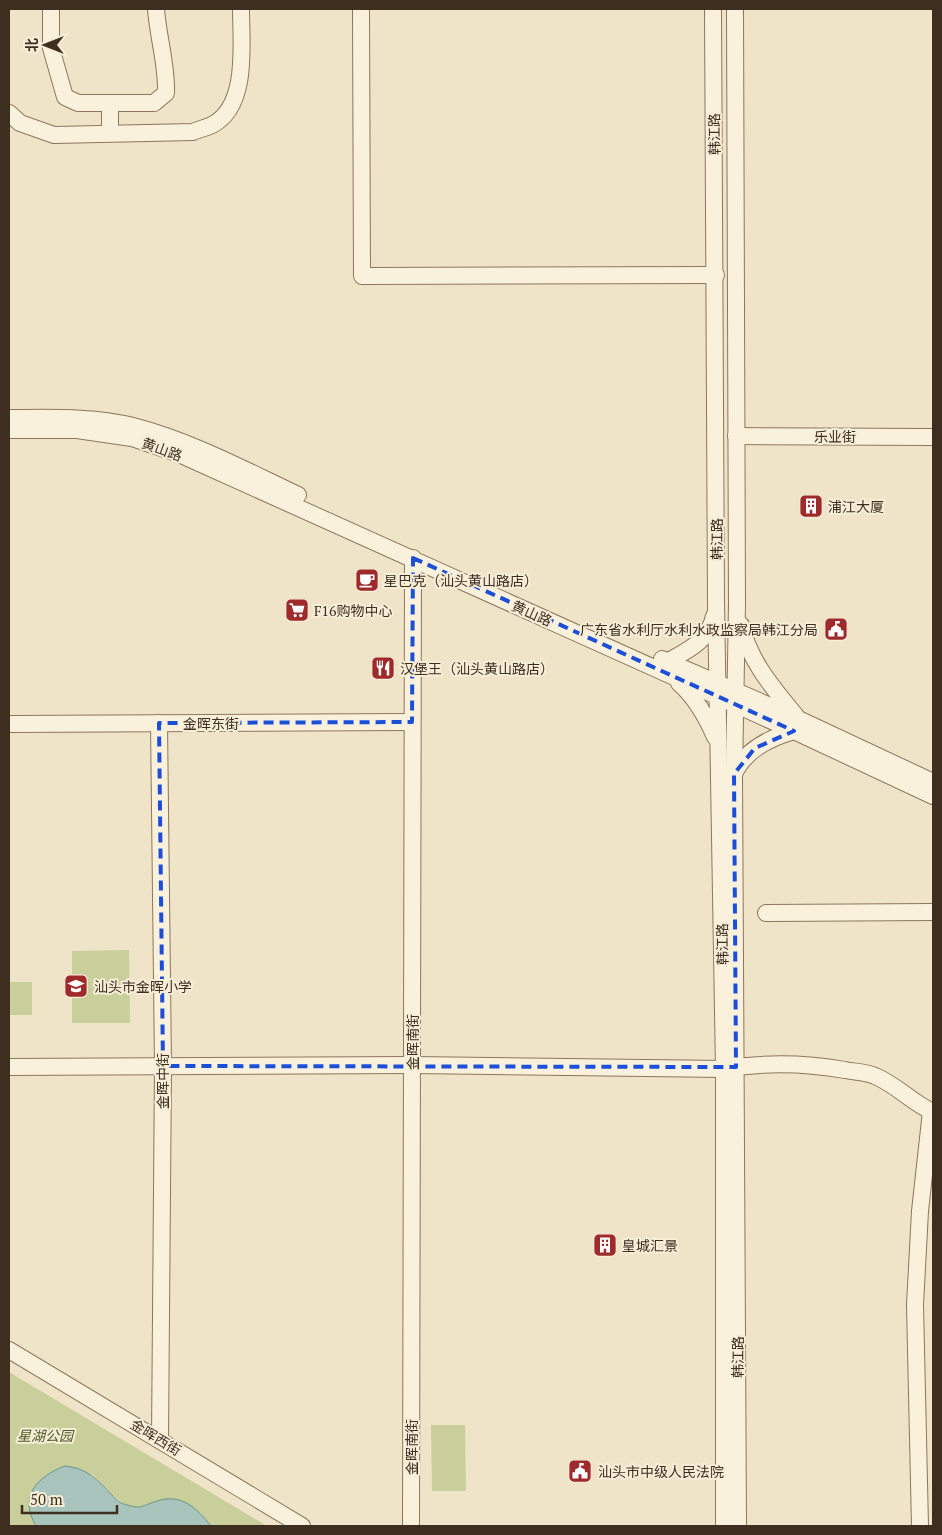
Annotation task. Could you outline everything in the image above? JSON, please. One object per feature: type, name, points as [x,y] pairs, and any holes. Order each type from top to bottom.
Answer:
[{"type":"street","points":[[51,9],[51,48],[66,97],[78,103],[110,104],[154,103],[166,93],[167,74],[161,50],[156,9]]},
{"type":"street","points":[[9,113],[20,123],[54,135],[193,132],[213,124],[232,105],[241,72],[242,9]]},
{"type":"street","points":[[362,9],[362,276],[716,275]]},
{"type":"street","name":"韩江路","points":[[713,9],[717,690],[730,1068],[738,1526]]},
{"type":"street","name":"韩江路","points":[[724,1526],[737,605],[735,9]]},
{"type":"street","points":[[110,104],[110,133]]},
{"type":"street","name":"黄山路","points":[[9,418],[75,418],[132,426],[177,440],[668,668],[933,782]]},
{"type":"street","name":"黄山路","points":[[9,430],[77,430],[132,438],[178,454],[668,668]]},
{"type":"street","name":"乐业街","points":[[736,436],[933,437]]},
{"type":"street","name":"金晖南街","points":[[411,1526],[413,558]]},
{"type":"street","points":[[716,604],[712,627],[702,641],[668,668],[690,692],[705,714],[719,747]]},
{"type":"street","points":[[734,774],[739,763],[754,748],[797,725],[757,665],[741,628],[737,605]]},
{"type":"street","name":"金晖东街","points":[[9,724],[412,722]]},
{"type":"street","name":"金晖中街","points":[[159,723],[163,1066],[160,1440]]},
{"type":"street","name":"黄山路","points":[[797,725],[933,796]]},
{"type":"street","points":[[766,913],[933,912]]},
{"type":"street","points":[[9,1067],[412,1065],[730,1068],[756,1064],[815,1065],[873,1075],[896,1086],[914,1101],[932,1112],[920,1211],[915,1305],[920,1526]]},
{"type":"street","name":"金晖西街","points":[[9,1350],[302,1526]]},
{"type":"highlighted area","points":[[413,558],[794,731],[755,748],[734,774],[736,1067],[163,1066],[159,723],[412,722]]},
{"type":"green space","points":[[129,950],[130,1023],[72,1023],[72,951]]},
{"type":"green space","points":[[9,982],[32,982],[32,1015],[9,1015]]},
{"type":"green space","name":"星湖公园","points":[[9,1372],[267,1526],[211,1526],[201,1513],[158,1501],[139,1509],[121,1503],[92,1474],[34,1524],[36,1526],[9,1526]]},
{"type":"green space","points":[[431,1425],[465,1425],[466,1491],[432,1491]]},
{"type":"water","points":[[65,1466],[86,1472],[122,1503],[138,1507],[166,1499],[174,1499],[194,1508],[211,1526],[36,1526],[29,1505],[30,1496],[39,1481],[55,1470]]},
{"type":"place","name":"浦江大厦","points":[[811,506]]},
{"type":"place","name":"星巴克（汕头黄山路店）","points":[[367,580]]},
{"type":"place","name":"F16购物中心","points":[[297,610]]},
{"type":"place","name":"广东省水利厅水利水政监察局韩江分局","points":[[836,629]]},
{"type":"place","name":"汉堡王（汕头黄山路店）","points":[[383,668]]},
{"type":"place","name":"汕头市金晖小学","points":[[76,986]]},
{"type":"place","name":"皇城汇景","points":[[605,1245]]},
{"type":"place","name":"汕头市中级人民法院","points":[[580,1471]]}]
